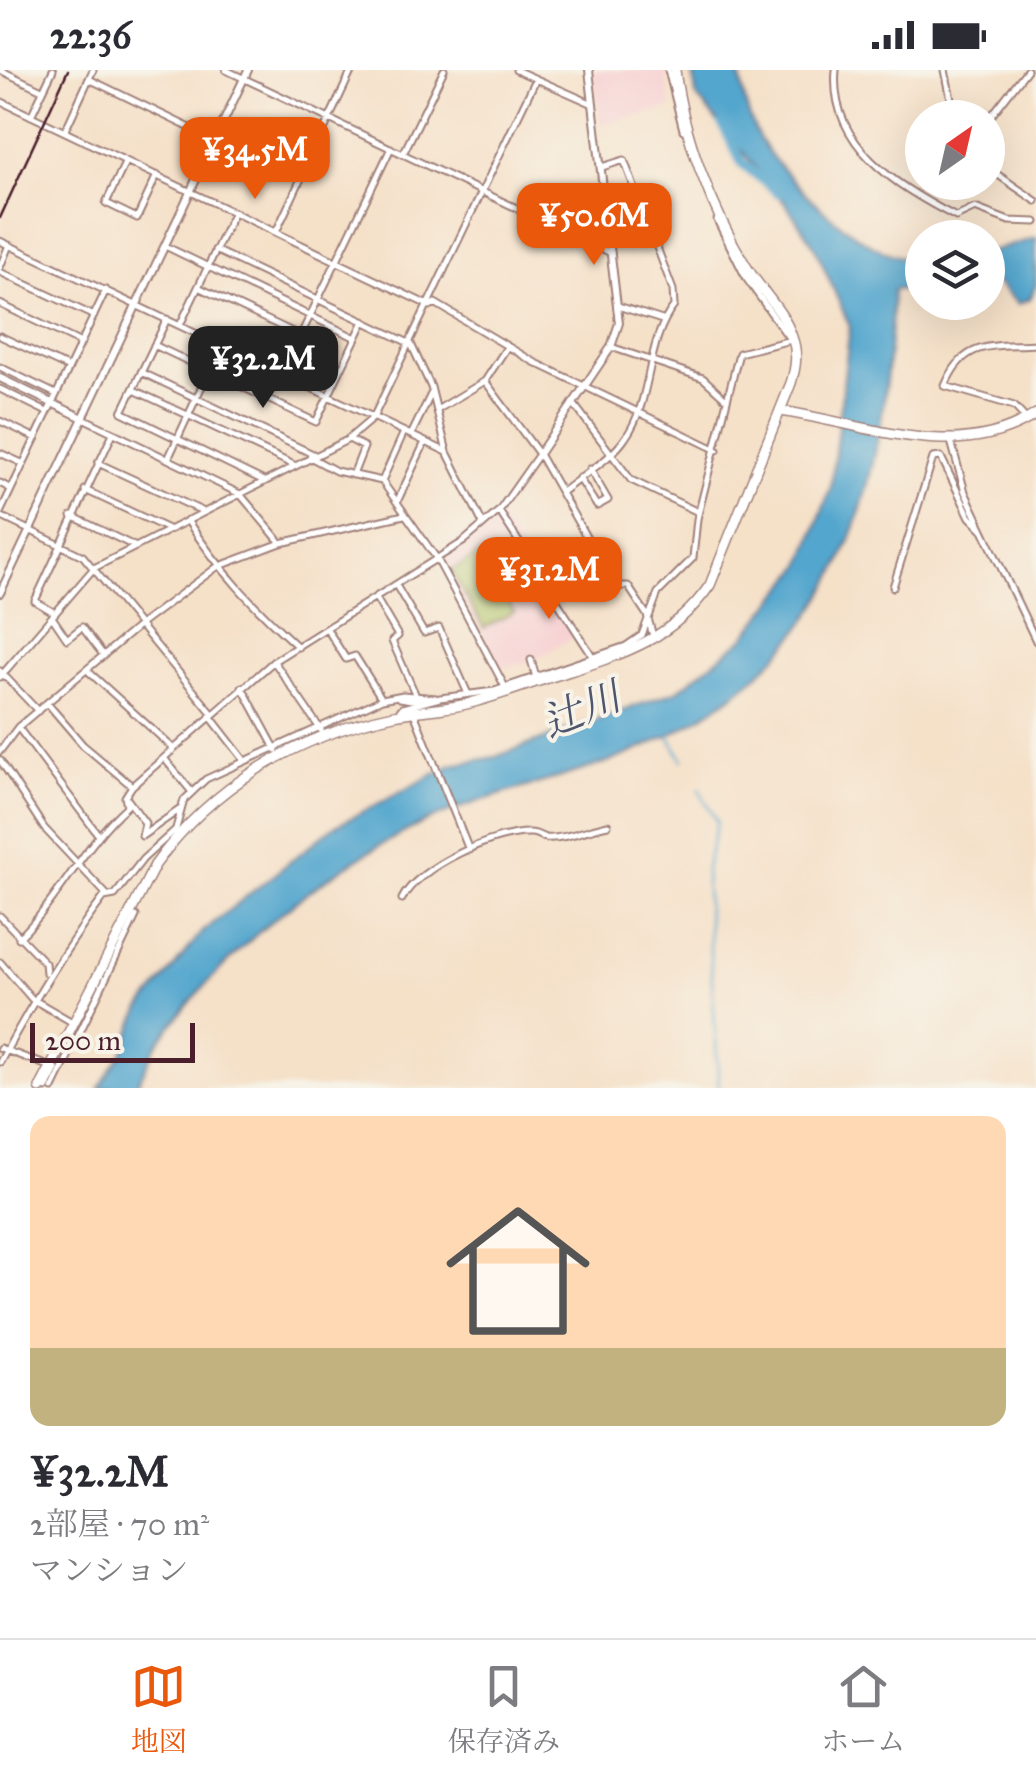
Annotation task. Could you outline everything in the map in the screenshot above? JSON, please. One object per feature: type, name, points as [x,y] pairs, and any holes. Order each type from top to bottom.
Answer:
[{"type":"main road","points":[[46,1088],[50,1068],[133,901],[170,844],[201,811],[256,769],[340,730],[397,714],[484,700],[536,678],[654,640],[691,610],[710,585],[796,363],[792,339],[745,265],[718,207],[672,70]]},
{"type":"main road","points":[[780,411],[951,441],[979,438],[1031,417]]},
{"type":"street","points":[[32,116],[53,70]]},
{"type":"street","points":[[64,131],[93,70]]},
{"type":"street","points":[[226,70],[610,253]]},
{"type":"street","points":[[0,594],[248,70]]},
{"type":"street","points":[[276,232],[352,70]]},
{"type":"street","points":[[403,154],[444,70]]},
{"type":"street","points":[[516,70],[593,104]]},
{"type":"street","points":[[19,938],[50,907],[97,833],[127,806],[125,797],[132,786],[242,687],[298,646],[397,587],[499,511],[612,347],[618,306],[588,70]]},
{"type":"street","points":[[836,70],[837,109],[847,133],[863,154],[916,197],[956,217],[976,208],[1009,221],[1036,222]]},
{"type":"street","points":[[945,70],[951,100]]},
{"type":"street","points":[[1004,100],[1027,70]]},
{"type":"street","points":[[5,71],[43,90]]},
{"type":"street","points":[[89,79],[215,140]]},
{"type":"street","points":[[38,711],[1,674],[94,568],[349,439],[374,418],[536,79]]},
{"type":"street","points":[[0,101],[430,306],[453,312],[507,347],[717,450]]},
{"type":"street","points":[[282,374],[391,148]]},
{"type":"street","points":[[126,160],[106,204],[137,218],[157,175]]},
{"type":"street","points":[[560,493],[625,439],[653,360],[662,320],[674,306],[673,290],[624,160],[602,166]]},
{"type":"street","points":[[1005,180],[1036,201]]},
{"type":"street","points":[[180,326],[234,212]]},
{"type":"street","points":[[0,241],[448,452]]},
{"type":"street","points":[[10,246],[0,270],[94,316]]},
{"type":"street","points":[[165,246],[356,338]]},
{"type":"street","points":[[216,250],[411,344],[432,391],[448,452],[483,524]]},
{"type":"street","points":[[198,287],[300,336]]},
{"type":"street","points":[[106,290],[0,514],[83,556],[142,623],[246,762]]},
{"type":"street","points":[[0,304],[81,343]]},
{"type":"street","points":[[618,306],[662,320]]},
{"type":"street","points":[[166,319],[122,412],[264,481]]},
{"type":"street","points":[[154,345],[316,422],[364,321]]},
{"type":"street","points":[[0,336],[69,368]]},
{"type":"street","points":[[626,646],[642,635],[646,615],[658,594],[693,558],[698,512],[717,450],[725,398],[740,353],[792,339]]},
{"type":"street","points":[[1031,417],[1014,406],[945,386],[958,362],[975,348],[1036,344]]},
{"type":"street","points":[[168,459],[221,345]]},
{"type":"street","points":[[437,410],[485,381],[507,347]]},
{"type":"street","points":[[612,347],[703,378],[725,398]]},
{"type":"street","points":[[0,367],[83,418],[240,494],[281,543]]},
{"type":"street","points":[[142,372],[352,474],[382,481],[437,559],[505,687]]},
{"type":"street","points":[[0,378],[54,399]]},
{"type":"street","points":[[397,714],[402,708],[440,698],[494,691],[654,640],[646,615],[628,586],[614,586],[539,454],[485,381]]},
{"type":"street","points":[[0,389],[48,412]]},
{"type":"street","points":[[133,389],[294,465]]},
{"type":"street","points":[[382,481],[432,391]]},
{"type":"street","points":[[573,403],[631,480],[698,512]]},
{"type":"street","points":[[0,420],[36,438]]},
{"type":"street","points":[[105,657],[82,627],[67,639],[54,615],[34,601],[113,432]]},
{"type":"street","points":[[349,439],[364,447],[352,474]]},
{"type":"street","points":[[951,441],[965,492],[1036,641]]},
{"type":"street","points":[[397,502],[426,442]]},
{"type":"street","points":[[0,452],[24,464]]},
{"type":"street","points":[[894,588],[933,458],[941,457],[970,517],[982,530]]},
{"type":"street","points":[[98,463],[202,511]]},
{"type":"street","points":[[579,478],[598,506],[608,500],[590,469]]},
{"type":"street","points":[[0,483],[12,489]]},
{"type":"street","points":[[85,490],[168,529]]},
{"type":"street","points":[[499,511],[594,658]]},
{"type":"street","points":[[0,750],[38,711],[89,672],[142,623],[217,567],[281,543],[404,515]]},
{"type":"street","points":[[72,516],[134,546]]},
{"type":"street","points":[[187,520],[217,567],[298,646]]},
{"type":"street","points":[[535,567],[590,544]]},
{"type":"street","points":[[397,587],[424,634],[440,628],[468,694]]},
{"type":"street","points":[[377,600],[398,636],[392,640],[416,696]]},
{"type":"street","points":[[326,628],[346,659],[355,656],[382,699]]},
{"type":"street","points":[[531,660],[536,678]]},
{"type":"street","points":[[274,662],[321,730]]},
{"type":"street","points":[[89,672],[174,749]]},
{"type":"street","points":[[242,687],[276,750]]},
{"type":"street","points":[[484,700],[494,691]]},
{"type":"street","points":[[392,696],[426,703]]},
{"type":"street","points":[[170,844],[179,810],[190,791],[382,699],[440,698]]},
{"type":"street","points":[[48,704],[83,745],[132,786]]},
{"type":"street","points":[[414,712],[468,846]]},
{"type":"street","points":[[20,730],[97,833]]},
{"type":"street","points":[[164,758],[190,791]]},
{"type":"street","points":[[0,760],[44,828],[108,895],[115,895],[143,858],[176,830]]},
{"type":"street","points":[[125,797],[145,822],[142,836],[179,810]]},
{"type":"street","points":[[402,899],[417,880],[468,846],[528,832],[546,838],[608,825]]},
{"type":"street","points":[[0,1062],[3,1049],[32,999],[108,895]]},
{"type":"street","points":[[0,916],[45,963],[47,976]]},
{"type":"street","points":[[46,1088],[136,916]]},
{"type":"street","points":[[0,962],[32,999],[73,1023]]},
{"type":"street","points":[[3,1049],[50,1068]]},
{"type":"shaded area","points":[[592,70],[665,70],[671,108],[601,124]]},
{"type":"shaded area","points":[[499,515],[575,636],[534,660],[502,668],[441,561]]},
{"type":"green space","points":[[480,554],[514,612],[484,628],[451,571]]},
{"type":"water","points":[[693,70],[739,70],[753,127],[775,161],[812,200],[856,236],[905,257],[905,289],[893,290],[879,434],[864,499],[842,559],[811,614],[769,664],[715,708],[647,746],[452,811],[349,864],[279,916],[214,975],[159,1042],[134,1088],[99,1088],[123,1052],[140,1010],[202,932],[332,828],[452,765],[495,757],[677,691],[743,639],[802,565],[831,487],[850,327],[815,247],[786,204],[696,96]]},
{"type":"water","points":[[1036,238],[1036,285],[1030,299],[1018,304],[1005,291],[1005,247]]},
{"type":"waterway","points":[[722,123],[742,163],[779,193]]},
{"type":"waterway","points":[[669,736],[683,760]]},
{"type":"waterway","points":[[699,789],[717,822],[705,873],[719,1088]]},
{"type":"railway","points":[[0,218],[68,70]]},
{"type":"water label","name":"辻川","points":[[581,709]]}]
